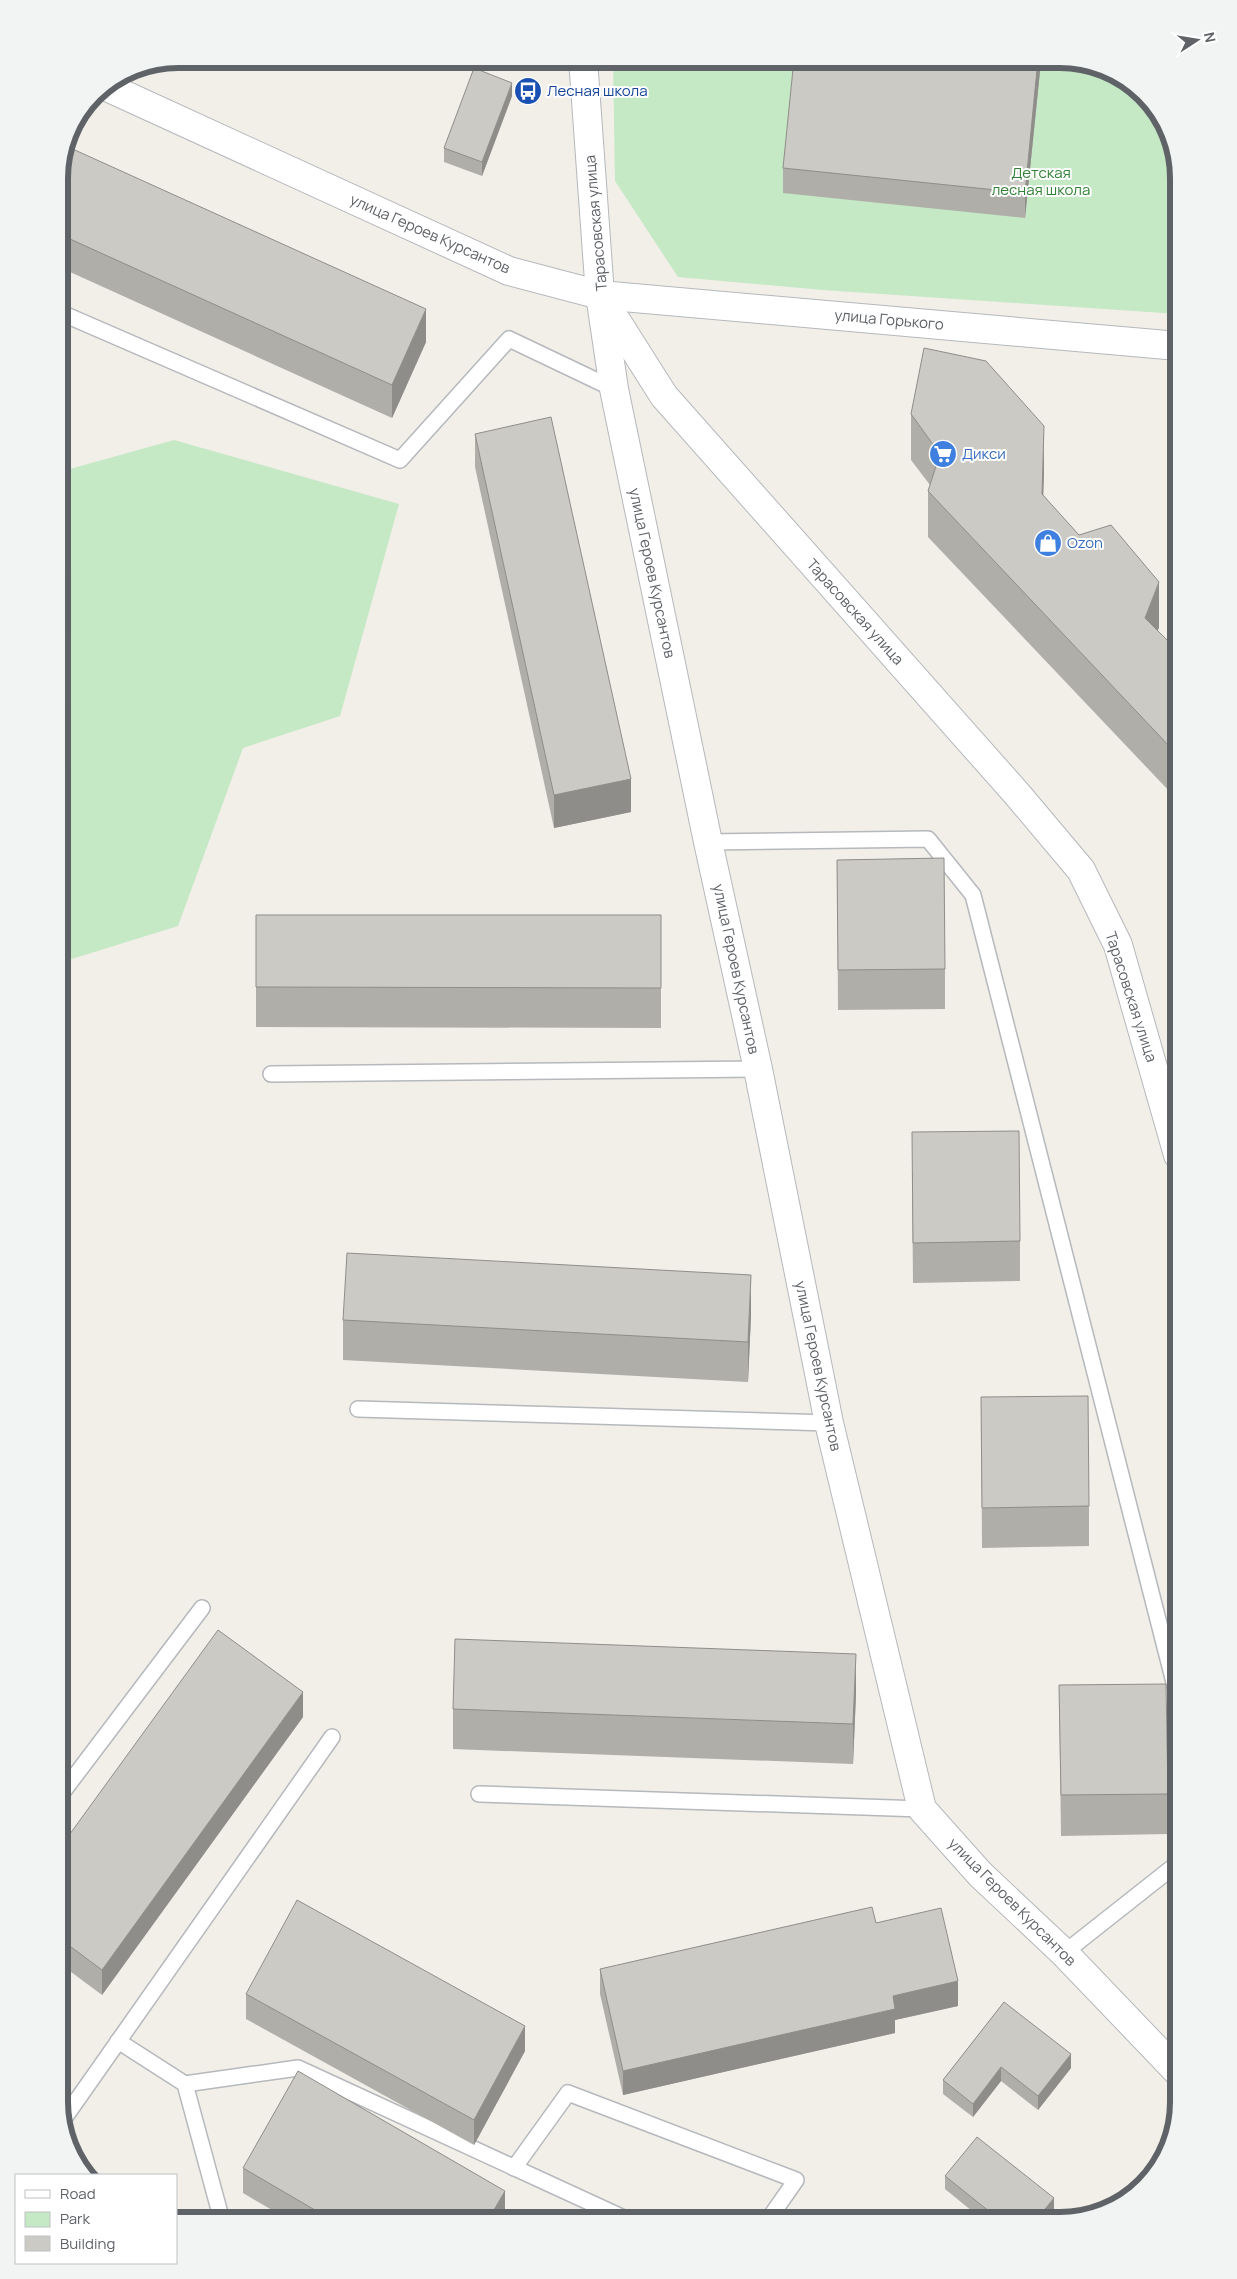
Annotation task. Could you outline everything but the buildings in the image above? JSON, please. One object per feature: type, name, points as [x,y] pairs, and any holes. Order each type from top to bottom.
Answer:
[{"type":"street","name":"Тарасовская улица","points":[[583,68],[600,294],[664,396],[1017,794],[1081,870],[1118,945],[1170,1127]]},
{"type":"street","name":"улица Героев Курсантов","points":[[112,89],[509,271],[600,294],[614,389],[708,842],[758,1069],[829,1423],[922,1810],[980,1874],[1064,1953],[1170,2064]]},
{"type":"street","name":"улица Горького","points":[[600,294],[1170,345]]},
{"type":"lane","points":[[68,316],[400,460],[509,339],[614,389]]},
{"type":"lane","points":[[708,842],[928,839],[973,895],[1170,1667]]},
{"type":"lane","points":[[271,1074],[758,1069]]},
{"type":"lane","points":[[358,1409],[829,1423]]},
{"type":"lane","points":[[68,1785],[202,1608]]},
{"type":"lane","points":[[68,2111],[332,1737]]},
{"type":"lane","points":[[479,1794],[922,1810]]},
{"type":"lane","points":[[1064,1953],[1170,1869]]},
{"type":"lane","points":[[118,2041],[185,2084],[298,2068],[609,2211]]},
{"type":"lane","points":[[185,2084],[219,2211]]},
{"type":"lane","points":[[514,2168],[568,2093],[796,2180],[774,2212]]},
{"type":"green space","name":"Детская лесная школа","points":[[613,68],[1067,68],[1095,73],[1114,82],[1137,100],[1155,123],[1166,149],[1170,178],[1170,313],[823,290],[678,277],[615,181]]},
{"type":"green space","points":[[174,440],[399,504],[340,716],[243,748],[178,926],[68,960],[68,469]]},
{"type":"place","name":"Лесная школа","points":[[528,91]]},
{"type":"place","name":"Дикси","points":[[943,454]]},
{"type":"place","name":"Ozon","points":[[1048,543]]}]
